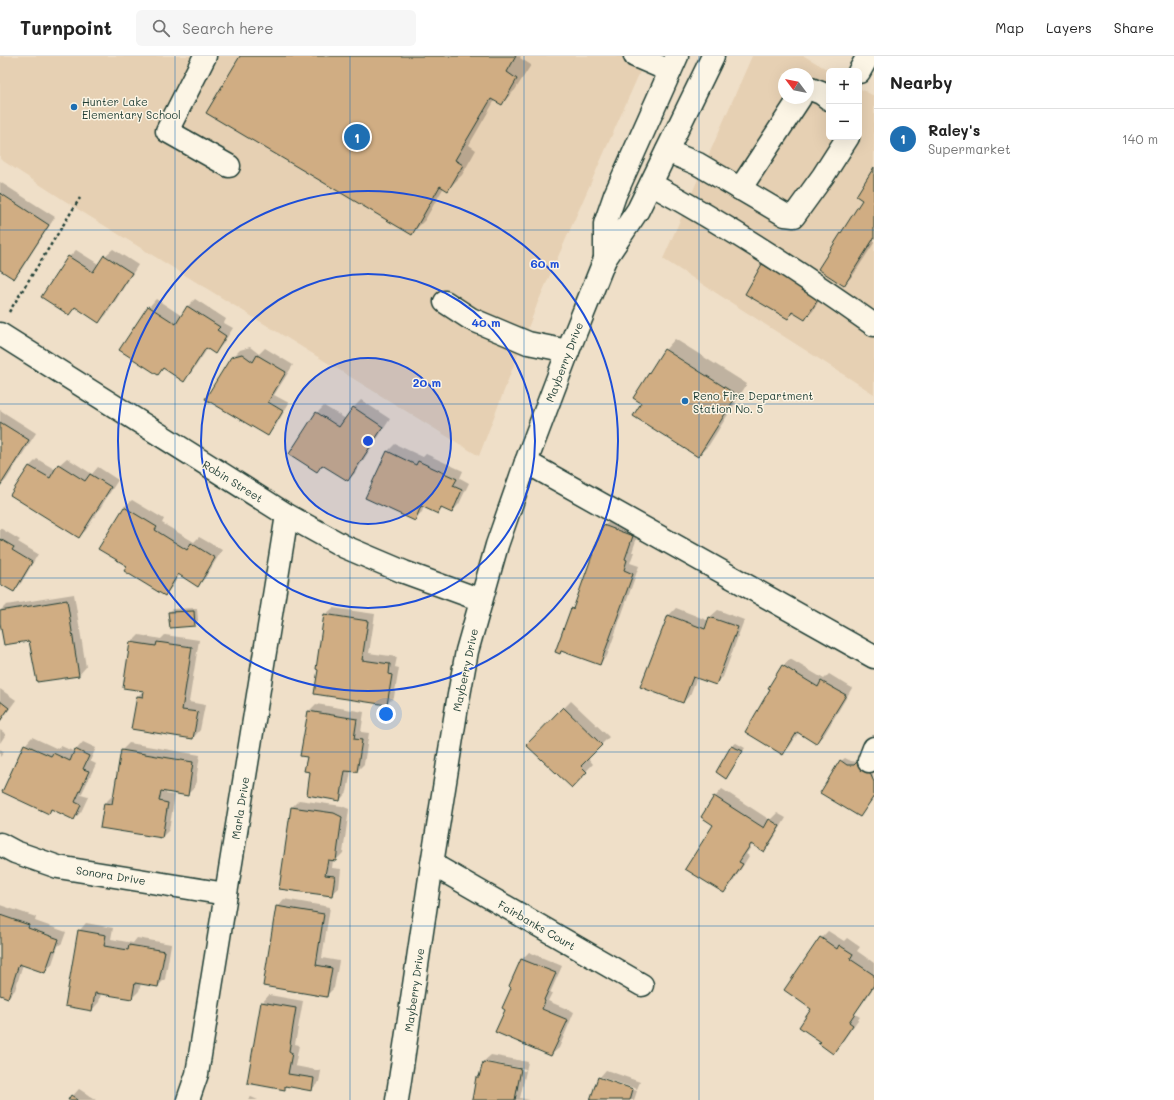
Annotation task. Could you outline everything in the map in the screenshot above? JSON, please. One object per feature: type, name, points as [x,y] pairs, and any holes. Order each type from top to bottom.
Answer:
[{"type":"street","points":[[205,56],[166,131],[229,166]]},
{"type":"street","points":[[635,56],[673,64]]},
{"type":"street","name":"Mayberry Drive","points":[[397,1100],[432,864],[465,665],[496,545],[568,351],[605,259],[638,210],[713,56]]},
{"type":"street","points":[[861,68],[868,56]]},
{"type":"street","name":"Mayberry Drive","points":[[605,259],[605,224],[614,195],[673,64]]},
{"type":"street","points":[[814,90],[826,97]]},
{"type":"street","points":[[740,189],[796,104]]},
{"type":"street","points":[[667,151],[698,164],[785,215],[794,216],[823,176],[846,140]]},
{"type":"street","points":[[651,184],[728,227],[874,325]]},
{"type":"street","points":[[445,302],[471,319],[528,343],[568,351]]},
{"type":"street","name":"Robin Street","points":[[2,326],[287,515],[345,547],[404,572],[481,600]]},
{"type":"street","points":[[526,462],[874,656]]},
{"type":"street","name":"Marla Drive","points":[[188,1100],[197,1074],[287,515]]},
{"type":"street","name":"Sonora Drive","points":[[0,844],[15,852],[58,867],[226,894]]},
{"type":"street","name":"Fairbanks Court","points":[[432,864],[642,986]]},
{"type":"path","points":[[2,326],[80,198]]},
{"type":"shaded area","points":[[0,56],[647,56],[538,302],[479,456],[84,213],[0,159]]},
{"type":"shaded area","points":[[752,56],[804,56],[826,69],[826,140],[862,140],[862,90],[874,96],[874,394],[663,259]]},
{"type":"building","points":[[240,56],[516,56],[507,72],[517,79],[502,105],[491,99],[455,160],[463,165],[448,191],[440,186],[412,235],[206,113]]},
{"type":"building","points":[[874,167],[874,238],[844,286],[818,269],[862,200],[856,196]]},
{"type":"building","points":[[0,193],[49,225],[14,279],[0,270]]},
{"type":"building","points":[[104,255],[132,273],[99,323],[75,307],[69,315],[41,297],[68,256],[93,272]]},
{"type":"building","points":[[762,264],[819,298],[805,320],[792,312],[788,319],[745,294]]},
{"type":"building","points":[[148,306],[176,324],[187,306],[220,327],[217,330],[226,336],[215,354],[206,348],[184,382],[163,368],[158,375],[119,350]]},
{"type":"building","points":[[664,349],[737,395],[698,457],[633,416],[641,403],[633,398]]},
{"type":"building","points":[[242,354],[253,362],[257,355],[286,372],[268,402],[283,411],[268,436],[205,399],[231,357]]},
{"type":"building","points":[[353,407],[383,427],[348,481],[322,465],[317,472],[289,454],[316,412],[339,427]]},
{"type":"building","points":[[0,422],[29,440],[0,486]]},
{"type":"building","points":[[387,451],[416,465],[418,461],[457,479],[453,486],[462,490],[452,513],[441,508],[438,514],[421,506],[415,521],[365,498]]},
{"type":"building","points":[[58,464],[85,481],[90,474],[111,487],[79,538],[10,495],[29,466],[50,478]]},
{"type":"building","points":[[124,507],[157,527],[155,530],[187,550],[191,543],[215,558],[198,587],[178,574],[165,596],[124,571],[127,566],[98,549]]},
{"type":"building","points":[[603,525],[633,536],[625,559],[627,560],[624,570],[633,574],[600,665],[561,651],[560,654],[555,652],[571,608],[573,609]]},
{"type":"building","points":[[0,539],[14,547],[12,550],[32,562],[14,592],[0,584]]},
{"type":"building","points":[[67,600],[79,676],[37,682],[29,641],[4,645],[0,623],[0,611]]},
{"type":"building","points":[[194,611],[195,626],[170,628],[168,612]]},
{"type":"building","points":[[324,614],[368,621],[362,660],[390,664],[389,674],[392,675],[387,705],[314,694]]},
{"type":"building","points":[[668,615],[705,629],[709,617],[738,627],[716,685],[693,677],[683,703],[640,687]]},
{"type":"building","points":[[130,642],[156,646],[157,642],[192,647],[182,710],[198,712],[193,739],[131,729],[137,696],[143,697],[144,691],[123,688]]},
{"type":"building","points":[[782,665],[818,687],[821,681],[846,695],[816,744],[797,732],[783,755],[745,732]]},
{"type":"building","points":[[0,701],[9,708],[0,721]]},
{"type":"building","points":[[563,707],[602,745],[581,766],[587,772],[572,788],[526,745]]},
{"type":"building","points":[[308,711],[357,719],[354,739],[362,740],[357,772],[345,771],[340,801],[307,795],[310,772],[304,771],[307,757],[300,756]]},
{"type":"building","points":[[24,744],[51,756],[53,753],[70,761],[75,749],[89,756],[83,769],[89,771],[75,802],[81,805],[74,820],[51,809],[49,814],[2,792]]},
{"type":"building","points":[[731,746],[743,751],[726,779],[716,772]]},
{"type":"building","points":[[121,750],[193,762],[188,796],[161,791],[159,801],[168,803],[162,838],[100,828],[104,803],[112,804]]},
{"type":"building","points":[[840,760],[847,765],[854,765],[858,761],[872,770],[870,773],[874,782],[874,796],[860,817],[820,793]]},
{"type":"building","points":[[714,796],[764,828],[769,819],[780,826],[764,852],[751,844],[739,862],[743,864],[724,893],[685,869],[713,825],[701,817]]},
{"type":"building","points":[[291,807],[334,813],[342,817],[336,861],[328,860],[325,875],[335,876],[332,896],[279,889]]},
{"type":"building","points":[[276,906],[324,914],[316,965],[332,968],[327,997],[263,986]]},
{"type":"building","points":[[0,915],[29,925],[28,928],[59,939],[55,951],[53,950],[45,973],[19,964],[8,998],[0,995]]},
{"type":"building","points":[[78,930],[106,935],[104,946],[128,950],[129,945],[165,951],[158,987],[135,983],[132,999],[95,993],[92,1011],[65,1006]]},
{"type":"building","points":[[820,937],[837,949],[839,945],[853,954],[850,959],[874,975],[874,985],[849,1022],[853,1025],[833,1054],[818,1043],[821,1042],[799,1027],[811,1009],[784,990]]},
{"type":"building","points":[[521,959],[556,973],[544,1000],[542,1009],[568,1020],[551,1056],[495,1032],[505,1010],[502,1008],[511,988],[509,986]]},
{"type":"building","points":[[261,1002],[296,1008],[289,1051],[292,1053],[288,1074],[314,1078],[312,1091],[285,1086],[285,1090],[247,1083]]},
{"type":"building","points":[[483,1062],[521,1069],[515,1100],[472,1100],[476,1077],[479,1077]]},
{"type":"building","points":[[598,1077],[633,1089],[630,1100],[590,1100]]},
{"type":"building","points":[[71,1095],[78,1100],[68,1100]]},
{"type":"place","name":"Hunter Lake Elementary School","points":[[74,107]]},
{"type":"place","name":"Raley's","points":[[357,137]]},
{"type":"place","name":"Reno Fire Department Station No. 5","points":[[685,401]]}]
